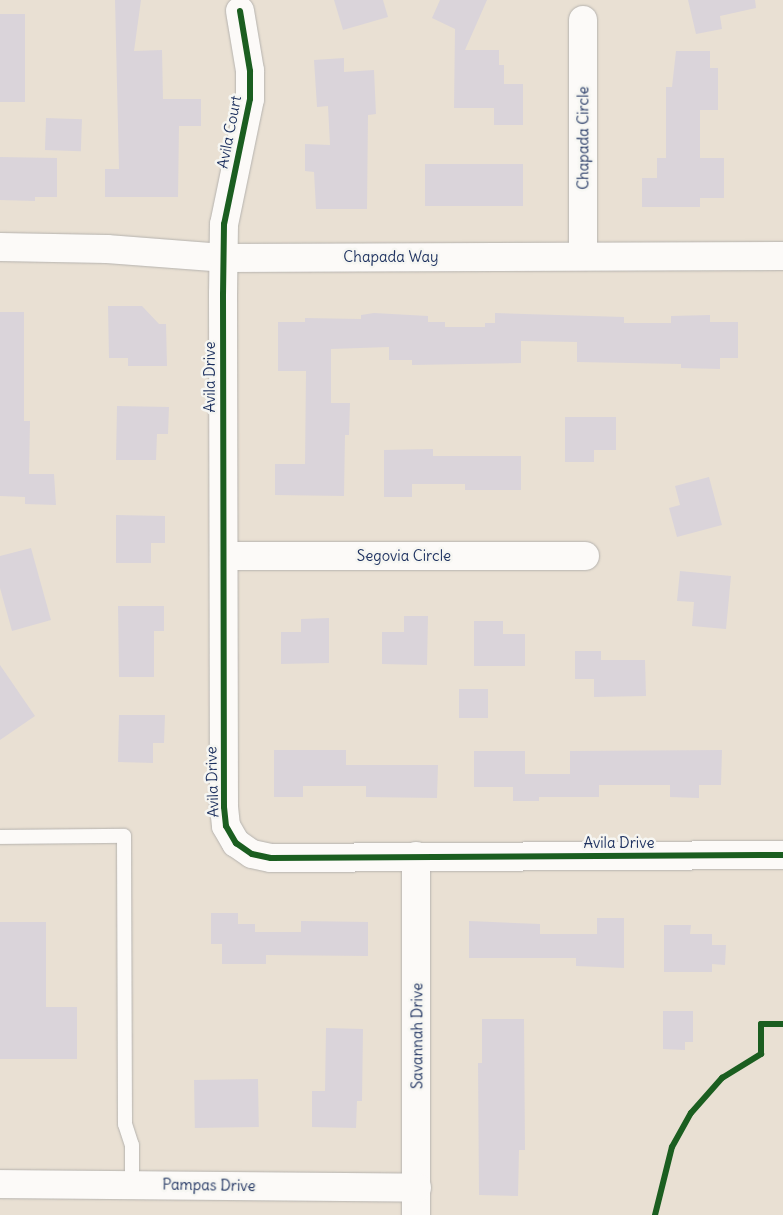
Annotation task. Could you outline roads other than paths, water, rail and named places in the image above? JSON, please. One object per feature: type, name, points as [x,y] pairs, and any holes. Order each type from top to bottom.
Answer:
[{"type":"street","name":"Avila Court","points":[[223,258],[224,224],[250,99],[250,71],[240,11]]},
{"type":"street","name":"Chapada Circle","points":[[583,20],[583,256]]},
{"type":"street","name":"Chapada Way","points":[[0,248],[107,249],[223,258],[783,256]]},
{"type":"street","name":"Avila Drive","points":[[223,258],[224,807],[226,826],[236,843],[252,854],[271,858],[783,856]]},
{"type":"street","name":"Segovia Circle","points":[[224,556],[585,556]]},
{"type":"street","name":"Savannah Drive","points":[[416,856],[416,1215]]},
{"type":"street","name":"Pampas Drive","points":[[0,1184],[417,1188]]},
{"type":"lane","points":[[0,837],[124,836],[125,1124],[132,1145],[132,1184]]}]
